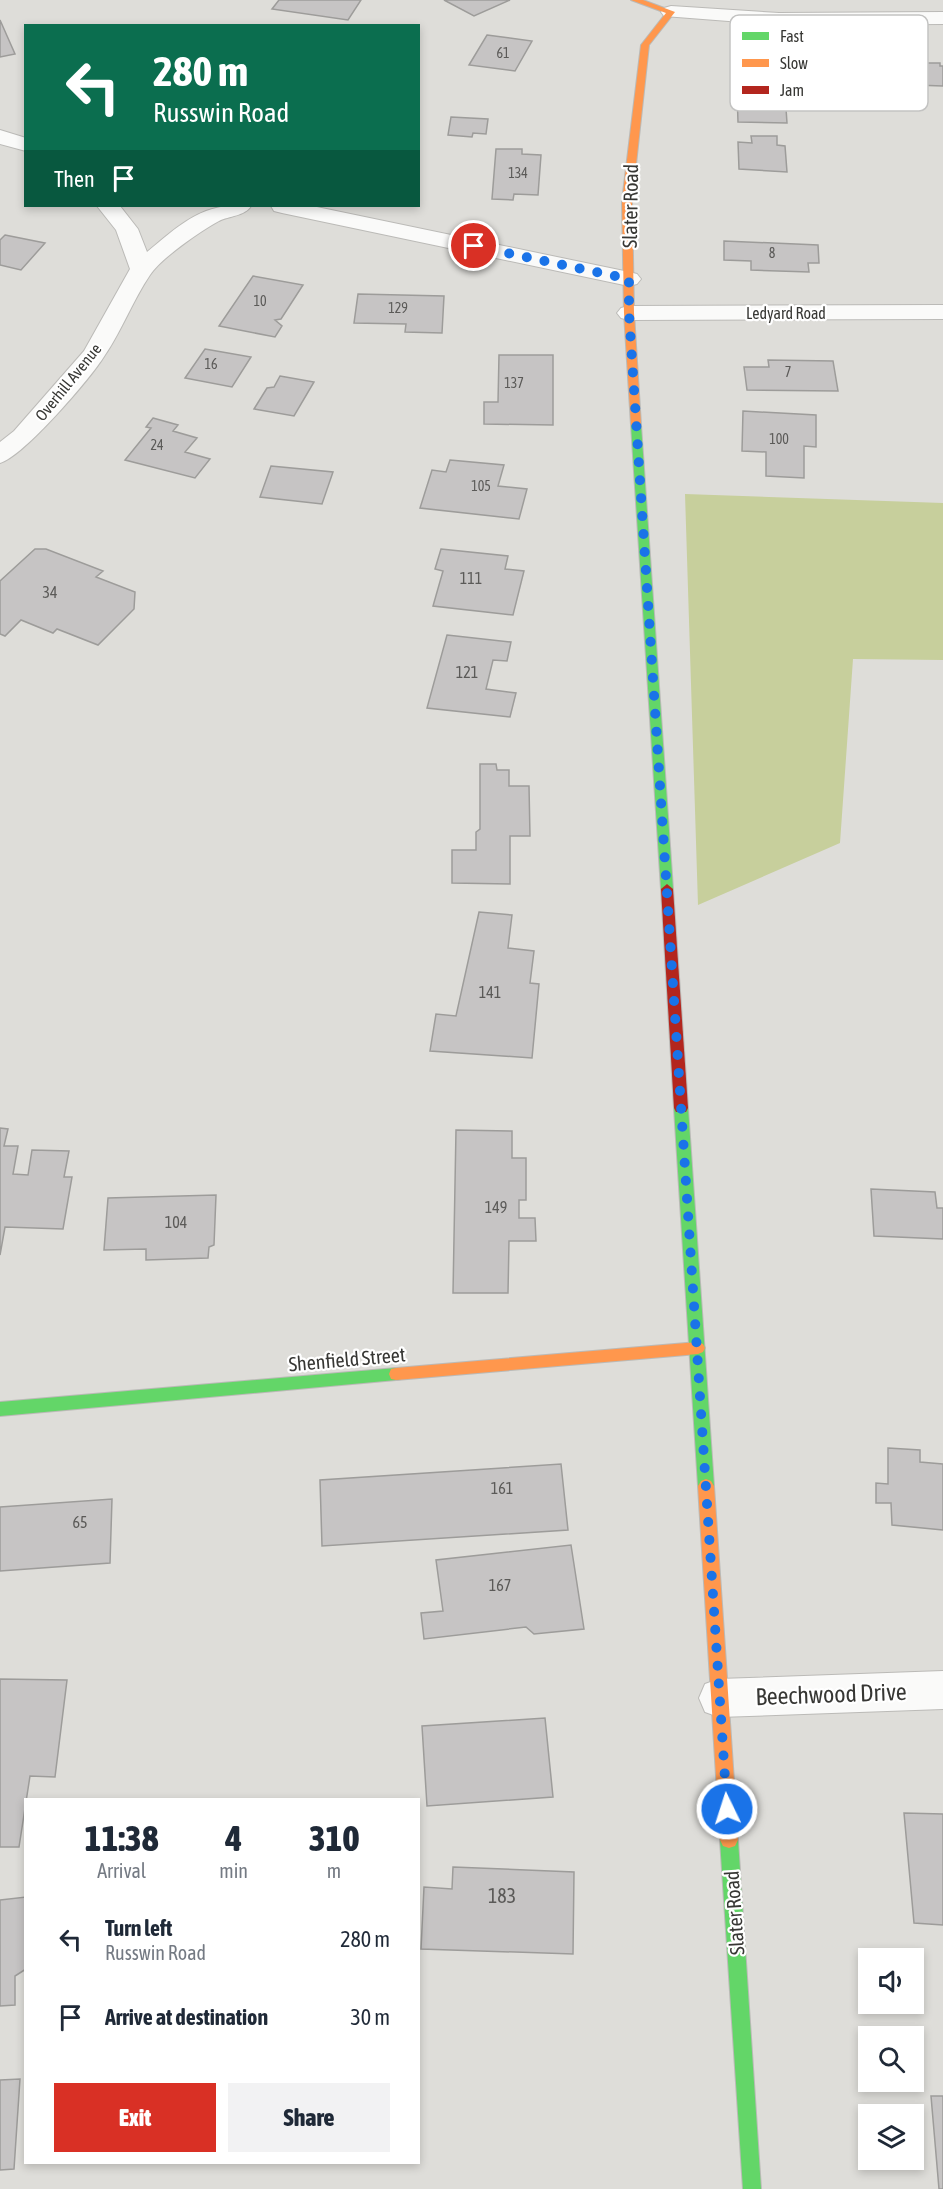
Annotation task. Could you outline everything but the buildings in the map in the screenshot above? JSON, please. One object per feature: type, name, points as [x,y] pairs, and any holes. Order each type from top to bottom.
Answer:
[{"type":"main road","points":[[635,0],[678,6]]},
{"type":"main road","name":"Slater Road","points":[[678,6],[645,45],[640,64],[627,201],[629,313],[752,2189]]},
{"type":"main road","name":"Shenfield Street","points":[[0,1409],[698,1348]]},
{"type":"street","points":[[678,6],[748,15]]},
{"type":"street","points":[[928,18],[943,18]]},
{"type":"street","points":[[0,137],[24,144]]},
{"type":"street","points":[[109,207],[127,229],[142,269]]},
{"type":"street","name":"Overhill Avenue","points":[[0,455],[23,436],[94,354],[142,269],[189,229],[213,215],[237,207]]},
{"type":"street","points":[[287,207],[629,279]]},
{"type":"street","name":"Ledyard Road","points":[[629,313],[943,312]]},
{"type":"street","name":"Beechwood Drive","points":[[719,1698],[943,1690]]},
{"type":"green space","points":[[685,494],[943,503],[943,660],[853,659],[840,843],[698,905]]},
{"type":"traffic: fast","points":[[636,425],[667,889]]},
{"type":"traffic: fast","points":[[681,1108],[706,1486]]},
{"type":"traffic: fast","points":[[0,1409],[396,1374]]},
{"type":"traffic: fast","points":[[729,1840],[752,2189]]},
{"type":"traffic: slow","points":[[635,0],[671,12],[645,45],[627,201],[629,313],[636,425]]},
{"type":"traffic: slow","points":[[396,1374],[698,1348]]},
{"type":"traffic: slow","points":[[706,1486],[729,1840]]},
{"type":"traffic: jam","points":[[667,889],[681,1108]]},
{"type":"route","points":[[474,246],[629,279],[629,313],[649,634],[727,1809]]}]
